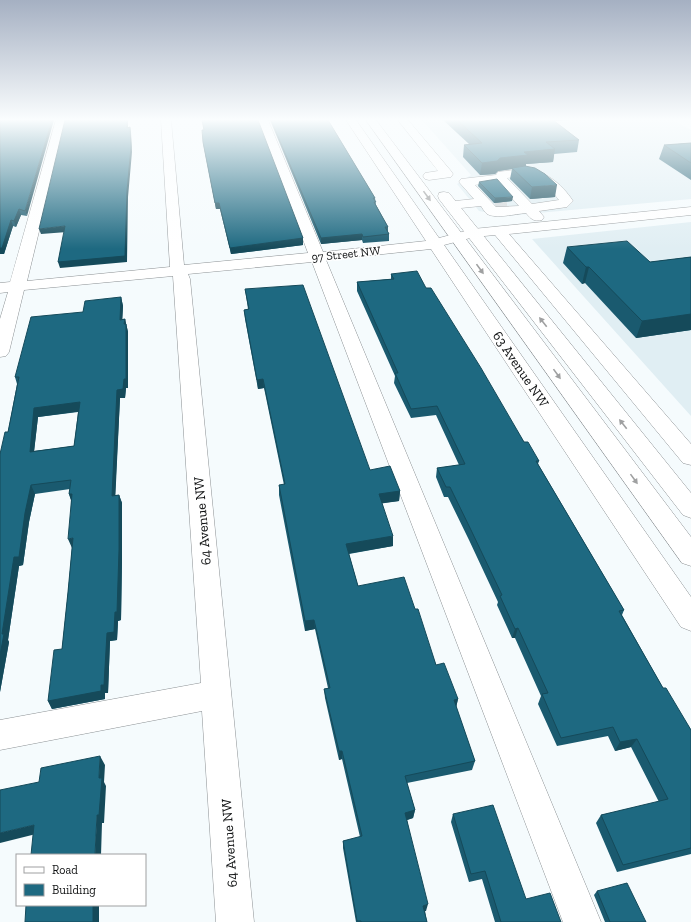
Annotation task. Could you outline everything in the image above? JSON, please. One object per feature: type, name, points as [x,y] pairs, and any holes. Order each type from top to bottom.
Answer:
[{"type":"street","points":[[0,352],[50,163]]},
{"type":"street","name":"64 Avenue NW","points":[[169,163],[176,263],[182,279],[235,922]]},
{"type":"street","points":[[280,163],[582,922]]},
{"type":"street","name":"63 Avenue NW","points":[[379,163],[691,619]]},
{"type":"street","name":"63 Avenue NW","points":[[406,163],[465,235],[562,346],[691,509]]},
{"type":"street","points":[[439,163],[454,183],[481,196],[492,211],[499,212],[511,194]]},
{"type":"street","name":"63 Avenue NW","points":[[419,164],[452,205],[465,235],[691,556]]},
{"type":"street","points":[[429,176],[447,174]]},
{"type":"street","points":[[452,205],[481,196],[511,194],[545,225]]},
{"type":"street","name":"97 Street NW","points":[[0,288],[435,244],[465,235],[498,230],[691,211]]},
{"type":"street","points":[[498,230],[691,458]]},
{"type":"street","points":[[562,346],[593,342]]},
{"type":"street","points":[[597,390],[630,386]]},
{"type":"street","points":[[0,735],[217,694]]},
{"type":"shaded area","points":[[460,163],[691,163],[691,199],[506,216],[479,211],[457,184],[471,175]]},
{"type":"shaded area","points":[[691,222],[691,416],[532,239]]},
{"type":"building","points":[[0,163],[39,163],[25,211],[19,209],[14,221],[11,220],[2,248],[0,248]]},
{"type":"building","points":[[55,163],[130,163],[125,256],[58,262],[65,226],[39,229]]},
{"type":"building","points":[[207,163],[274,163],[303,238],[230,248],[219,203],[215,203]]},
{"type":"building","points":[[289,163],[354,163],[375,198],[373,198],[376,202],[374,202],[388,227],[385,227],[389,234],[363,237],[362,234],[321,238]]},
{"type":"building","points":[[525,166],[535,168],[545,174],[557,185],[532,187],[512,168]]},
{"type":"building","points":[[497,179],[513,197],[495,198],[479,182]]},
{"type":"building","points":[[627,241],[650,262],[691,257],[691,314],[642,321],[589,267],[586,267],[567,247]]},
{"type":"building","points":[[417,271],[426,288],[431,288],[481,368],[524,442],[528,442],[539,461],[536,461],[624,610],[619,611],[663,688],[666,688],[691,730],[691,848],[623,865],[601,815],[668,799],[637,739],[620,742],[613,727],[561,738],[542,694],[548,693],[518,628],[515,629],[500,596],[502,595],[450,487],[446,487],[437,468],[465,464],[437,406],[411,409],[395,373],[398,373],[357,282],[394,279],[391,274]]},
{"type":"building","points":[[303,285],[370,470],[390,466],[400,491],[379,494],[393,536],[346,544],[358,586],[404,577],[415,609],[418,609],[436,665],[444,663],[458,699],[454,700],[475,761],[405,776],[415,810],[405,813],[428,904],[423,906],[427,922],[357,921],[343,841],[362,836],[342,751],[339,751],[324,689],[330,688],[314,620],[305,621],[279,485],[285,484],[263,379],[257,380],[244,310],[249,309],[245,289]]},
{"type":"building","points":[[121,297],[120,320],[125,319],[124,324],[126,324],[126,379],[124,379],[123,389],[117,390],[112,496],[119,495],[117,612],[115,612],[114,632],[107,633],[104,685],[101,685],[101,691],[48,701],[54,650],[62,649],[68,592],[73,538],[68,539],[72,494],[69,494],[71,480],[31,485],[25,513],[19,557],[14,557],[0,655],[0,454],[5,432],[8,432],[19,377],[15,377],[31,317],[83,312],[85,301]],"holes":[[[80,402],[74,446],[30,452],[34,408]]]},
{"type":"building","points":[[100,756],[99,778],[102,778],[99,815],[97,815],[95,854],[31,854],[34,825],[0,833],[0,790],[39,782],[41,768]]},
{"type":"building","points":[[493,805],[526,899],[550,893],[561,922],[501,922],[485,871],[471,874],[453,814]]},
{"type":"building","points":[[627,883],[646,922],[610,922],[597,891]]},
{"type":"building","points":[[26,906],[93,906],[93,922],[25,922]]},
{"type":"tunnel","points":[[495,205],[512,203]]}]
